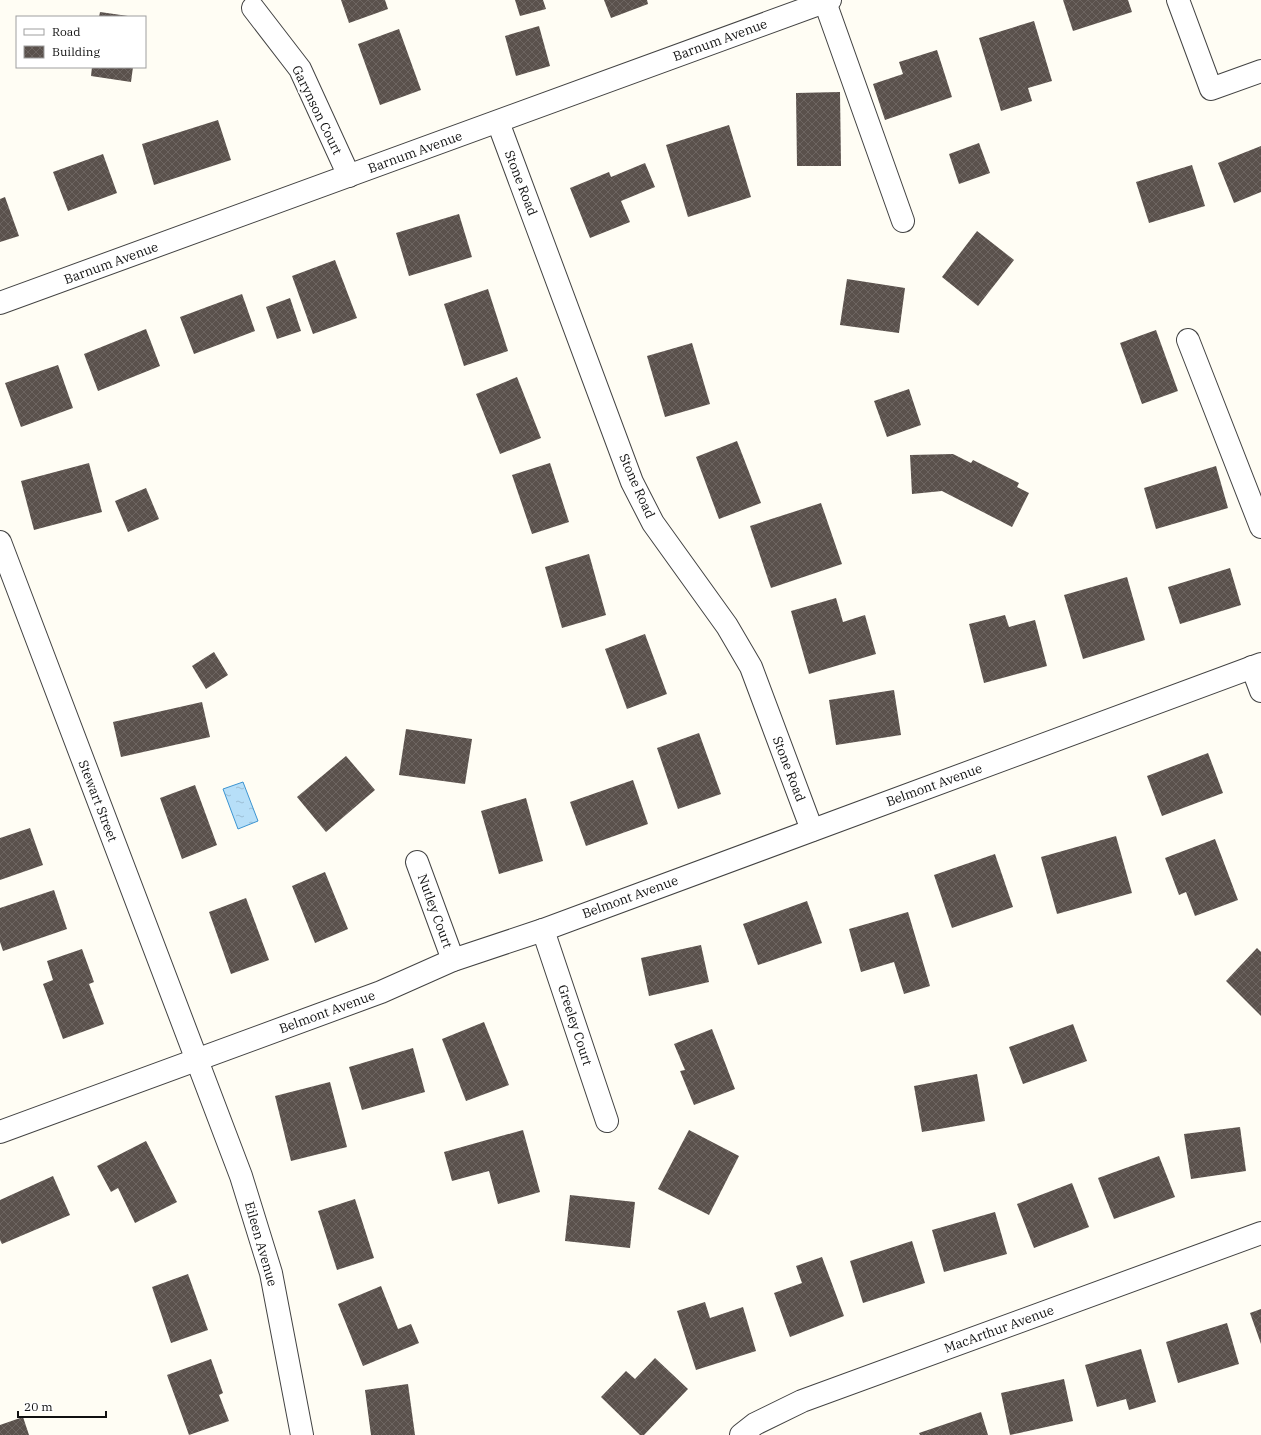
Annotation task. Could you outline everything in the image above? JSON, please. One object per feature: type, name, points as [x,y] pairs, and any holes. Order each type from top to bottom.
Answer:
[{"type":"street","points":[[1178,0],[1211,89],[1261,71]]},
{"type":"street","points":[[828,1],[903,222]]},
{"type":"street","name":"Barnum Avenue","points":[[0,303],[828,1]]},
{"type":"street","name":"Garynson Court","points":[[253,8],[300,69],[349,176]]},
{"type":"street","name":"Stone Road","points":[[498,122],[632,482],[653,523],[727,626],[750,667],[812,830]]},
{"type":"street","points":[[1188,340],[1261,527]]},
{"type":"street","name":"Stewart Street","points":[[0,542],[196,1059]]},
{"type":"street","points":[[1257,666],[1261,691]]},
{"type":"street","name":"Belmont Avenue","points":[[0,1132],[381,992],[453,960],[543,930],[1257,666]]},
{"type":"street","name":"Nutley Court","points":[[417,862],[453,960]]},
{"type":"street","name":"Greeley Court","points":[[543,930],[607,1121]]},
{"type":"street","name":"Eileen Avenue","points":[[196,1059],[241,1176],[271,1273],[302,1435]]},
{"type":"street","name":"MacArthur Avenue","points":[[741,1435],[755,1424],[802,1401],[1261,1233]]},
{"type":"water","points":[[243,782],[258,821],[238,829],[223,789]]},
{"type":"building","points":[[341,0],[385,0],[388,9],[349,23]]},
{"type":"building","points":[[515,0],[543,0],[546,9],[520,16]]},
{"type":"building","points":[[604,0],[647,0],[648,4],[611,18]]},
{"type":"building","points":[[1063,0],[1128,0],[1132,12],[1073,31]]},
{"type":"building","points":[[100,12],[128,16],[99,16]]},
{"type":"building","points":[[1034,21],[1052,81],[1028,88],[1032,101],[1001,111],[979,38]]},
{"type":"building","points":[[539,26],[550,66],[516,76],[505,36]]},
{"type":"building","points":[[399,29],[421,90],[380,105],[358,44]]},
{"type":"building","points":[[937,50],[952,97],[885,120],[873,84],[903,74],[899,62]]},
{"type":"building","points":[[92,68],[133,68],[131,82],[91,76]]},
{"type":"building","points":[[840,92],[841,166],[797,166],[796,93]]},
{"type":"building","points":[[218,120],[231,160],[154,185],[142,144]]},
{"type":"building","points":[[729,125],[751,197],[688,217],[666,145]]},
{"type":"building","points":[[979,143],[990,173],[959,184],[949,154]]},
{"type":"building","points":[[1261,146],[1261,192],[1234,203],[1218,163]]},
{"type":"building","points":[[103,154],[117,193],[68,211],[53,172]]},
{"type":"building","points":[[645,163],[655,187],[621,201],[630,222],[590,238],[570,188],[609,172],[611,177]]},
{"type":"building","points":[[1192,165],[1205,206],[1149,223],[1136,182]]},
{"type":"building","points":[[5,197],[19,236],[0,242],[0,199]]},
{"type":"building","points":[[459,214],[472,257],[409,276],[396,233]]},
{"type":"building","points":[[977,231],[1014,260],[978,306],[942,277]]},
{"type":"building","points":[[335,260],[357,318],[313,334],[292,276]]},
{"type":"building","points":[[847,279],[905,288],[899,333],[840,325]]},
{"type":"building","points":[[488,289],[508,351],[464,366],[444,304]]},
{"type":"building","points":[[242,294],[255,331],[194,354],[180,317]]},
{"type":"building","points":[[290,298],[301,331],[277,339],[266,307]]},
{"type":"building","points":[[146,329],[160,366],[98,391],[84,354]]},
{"type":"building","points":[[1156,330],[1178,391],[1142,404],[1120,343]]},
{"type":"building","points":[[692,343],[710,404],[665,417],[647,356]]},
{"type":"building","points":[[58,365],[73,408],[21,427],[5,383]]},
{"type":"building","points":[[517,377],[541,438],[500,454],[476,394]]},
{"type":"building","points":[[909,389],[921,425],[887,437],[874,401]]},
{"type":"building","points":[[737,441],[761,503],[719,519],[696,457]]},
{"type":"building","points":[[953,454],[971,463],[973,460],[1019,483],[1017,487],[1029,493],[1012,527],[942,491],[912,494],[910,455]]},
{"type":"building","points":[[89,463],[102,512],[34,530],[21,481]]},
{"type":"building","points":[[550,463],[569,522],[532,534],[512,475]]},
{"type":"building","points":[[1216,466],[1228,508],[1156,529],[1144,488]]},
{"type":"building","points":[[146,488],[159,519],[128,532],[115,501]]},
{"type":"building","points":[[821,503],[842,564],[771,588],[750,526]]},
{"type":"building","points":[[589,554],[606,615],[562,628],[545,567]]},
{"type":"building","points":[[1230,568],[1241,605],[1180,624],[1168,587]]},
{"type":"building","points":[[1127,577],[1145,640],[1083,659],[1064,595]]},
{"type":"building","points":[[836,598],[843,622],[865,615],[876,654],[809,674],[791,611]]},
{"type":"building","points":[[1005,615],[1009,627],[1035,620],[1047,666],[984,683],[969,624]]},
{"type":"building","points":[[645,634],[667,694],[627,709],[605,649]]},
{"type":"building","points":[[214,652],[228,675],[206,689],[192,666]]},
{"type":"building","points":[[894,690],[901,735],[836,745],[829,700]]},
{"type":"building","points":[[202,702],[210,737],[121,757],[113,722]]},
{"type":"building","points":[[406,729],[472,739],[465,784],[399,775]]},
{"type":"building","points":[[699,733],[721,794],[678,809],[657,748]]},
{"type":"building","points":[[1208,753],[1223,793],[1162,816],[1147,776]]},
{"type":"building","points":[[346,756],[375,790],[326,832],[297,797]]},
{"type":"building","points":[[633,780],[648,824],[586,846],[570,802]]},
{"type":"building","points":[[195,785],[217,845],[182,859],[160,798]]},
{"type":"building","points":[[526,798],[543,861],[499,874],[481,811]]},
{"type":"building","points":[[30,828],[43,865],[0,880],[0,838]]},
{"type":"building","points":[[1116,836],[1132,893],[1057,914],[1041,857]]},
{"type":"building","points":[[1215,839],[1238,900],[1195,916],[1186,892],[1179,895],[1165,858]]},
{"type":"building","points":[[995,854],[1013,907],[952,928],[934,875]]},
{"type":"building","points":[[325,872],[348,929],[315,943],[292,886]]},
{"type":"building","points":[[54,890],[67,929],[3,951],[0,942],[0,908]]},
{"type":"building","points":[[246,898],[269,960],[231,974],[209,912]]},
{"type":"building","points":[[807,901],[822,943],[758,965],[743,924]]},
{"type":"building","points":[[908,912],[930,986],[904,994],[894,962],[861,972],[849,929]]},
{"type":"building","points":[[701,945],[709,982],[649,996],[641,958]]},
{"type":"building","points":[[1257,948],[1261,952],[1261,1016],[1226,981]]},
{"type":"building","points":[[82,949],[94,982],[89,984],[104,1024],[63,1039],[43,984],[53,980],[47,961]]},
{"type":"building","points":[[484,1022],[509,1085],[466,1101],[442,1039]]},
{"type":"building","points":[[1073,1024],[1087,1061],[1023,1084],[1009,1047]]},
{"type":"building","points":[[712,1029],[735,1089],[694,1105],[680,1071],[685,1070],[674,1044]]},
{"type":"building","points":[[413,1048],[425,1092],[362,1110],[349,1067]]},
{"type":"building","points":[[977,1074],[985,1121],[922,1132],[914,1086]]},
{"type":"building","points":[[330,1082],[347,1147],[291,1161],[275,1096]]},
{"type":"building","points":[[1240,1127],[1246,1171],[1191,1179],[1184,1134]]},
{"type":"building","points":[[523,1130],[540,1192],[498,1204],[489,1171],[452,1181],[444,1152]]},
{"type":"building","points":[[689,1130],[739,1156],[709,1215],[658,1189]]},
{"type":"building","points":[[146,1141],[177,1202],[135,1223],[118,1188],[111,1192],[97,1166]]},
{"type":"building","points":[[1159,1156],[1175,1197],[1114,1219],[1098,1178]]},
{"type":"building","points":[[53,1176],[70,1215],[2,1244],[0,1240],[0,1200]]},
{"type":"building","points":[[1072,1183],[1089,1227],[1034,1248],[1017,1204]]},
{"type":"building","points":[[570,1195],[635,1202],[630,1248],[565,1241]]},
{"type":"building","points":[[355,1199],[374,1258],[337,1270],[318,1211]]},
{"type":"building","points":[[995,1212],[1007,1254],[944,1272],[932,1230]]},
{"type":"building","points":[[912,1241],[925,1283],[863,1303],[850,1261]]},
{"type":"building","points":[[822,1257],[844,1316],[790,1337],[774,1293],[802,1283],[796,1266]]},
{"type":"building","points":[[188,1274],[208,1330],[171,1343],[152,1287]]},
{"type":"building","points":[[381,1286],[398,1329],[411,1324],[419,1343],[363,1366],[338,1304]]},
{"type":"building","points":[[705,1302],[710,1318],[743,1307],[756,1351],[696,1370],[677,1311]]},
{"type":"building","points":[[1261,1309],[1261,1344],[1250,1313]]},
{"type":"building","points":[[1227,1323],[1239,1364],[1178,1383],[1166,1342]]},
{"type":"building","points":[[1141,1349],[1156,1402],[1129,1410],[1126,1399],[1097,1407],[1085,1365]]},
{"type":"building","points":[[655,1358],[688,1389],[644,1435],[640,1435],[601,1397],[626,1371],[635,1379]]},
{"type":"building","points":[[211,1359],[223,1393],[219,1395],[229,1421],[189,1435],[167,1375]]},
{"type":"building","points":[[1064,1379],[1073,1421],[1010,1435],[1001,1393]]},
{"type":"building","points":[[408,1384],[415,1435],[371,1435],[365,1390]]},
{"type":"building","points":[[981,1412],[988,1435],[920,1435],[919,1433]]},
{"type":"building","points":[[23,1417],[29,1435],[0,1435],[0,1425]]}]
